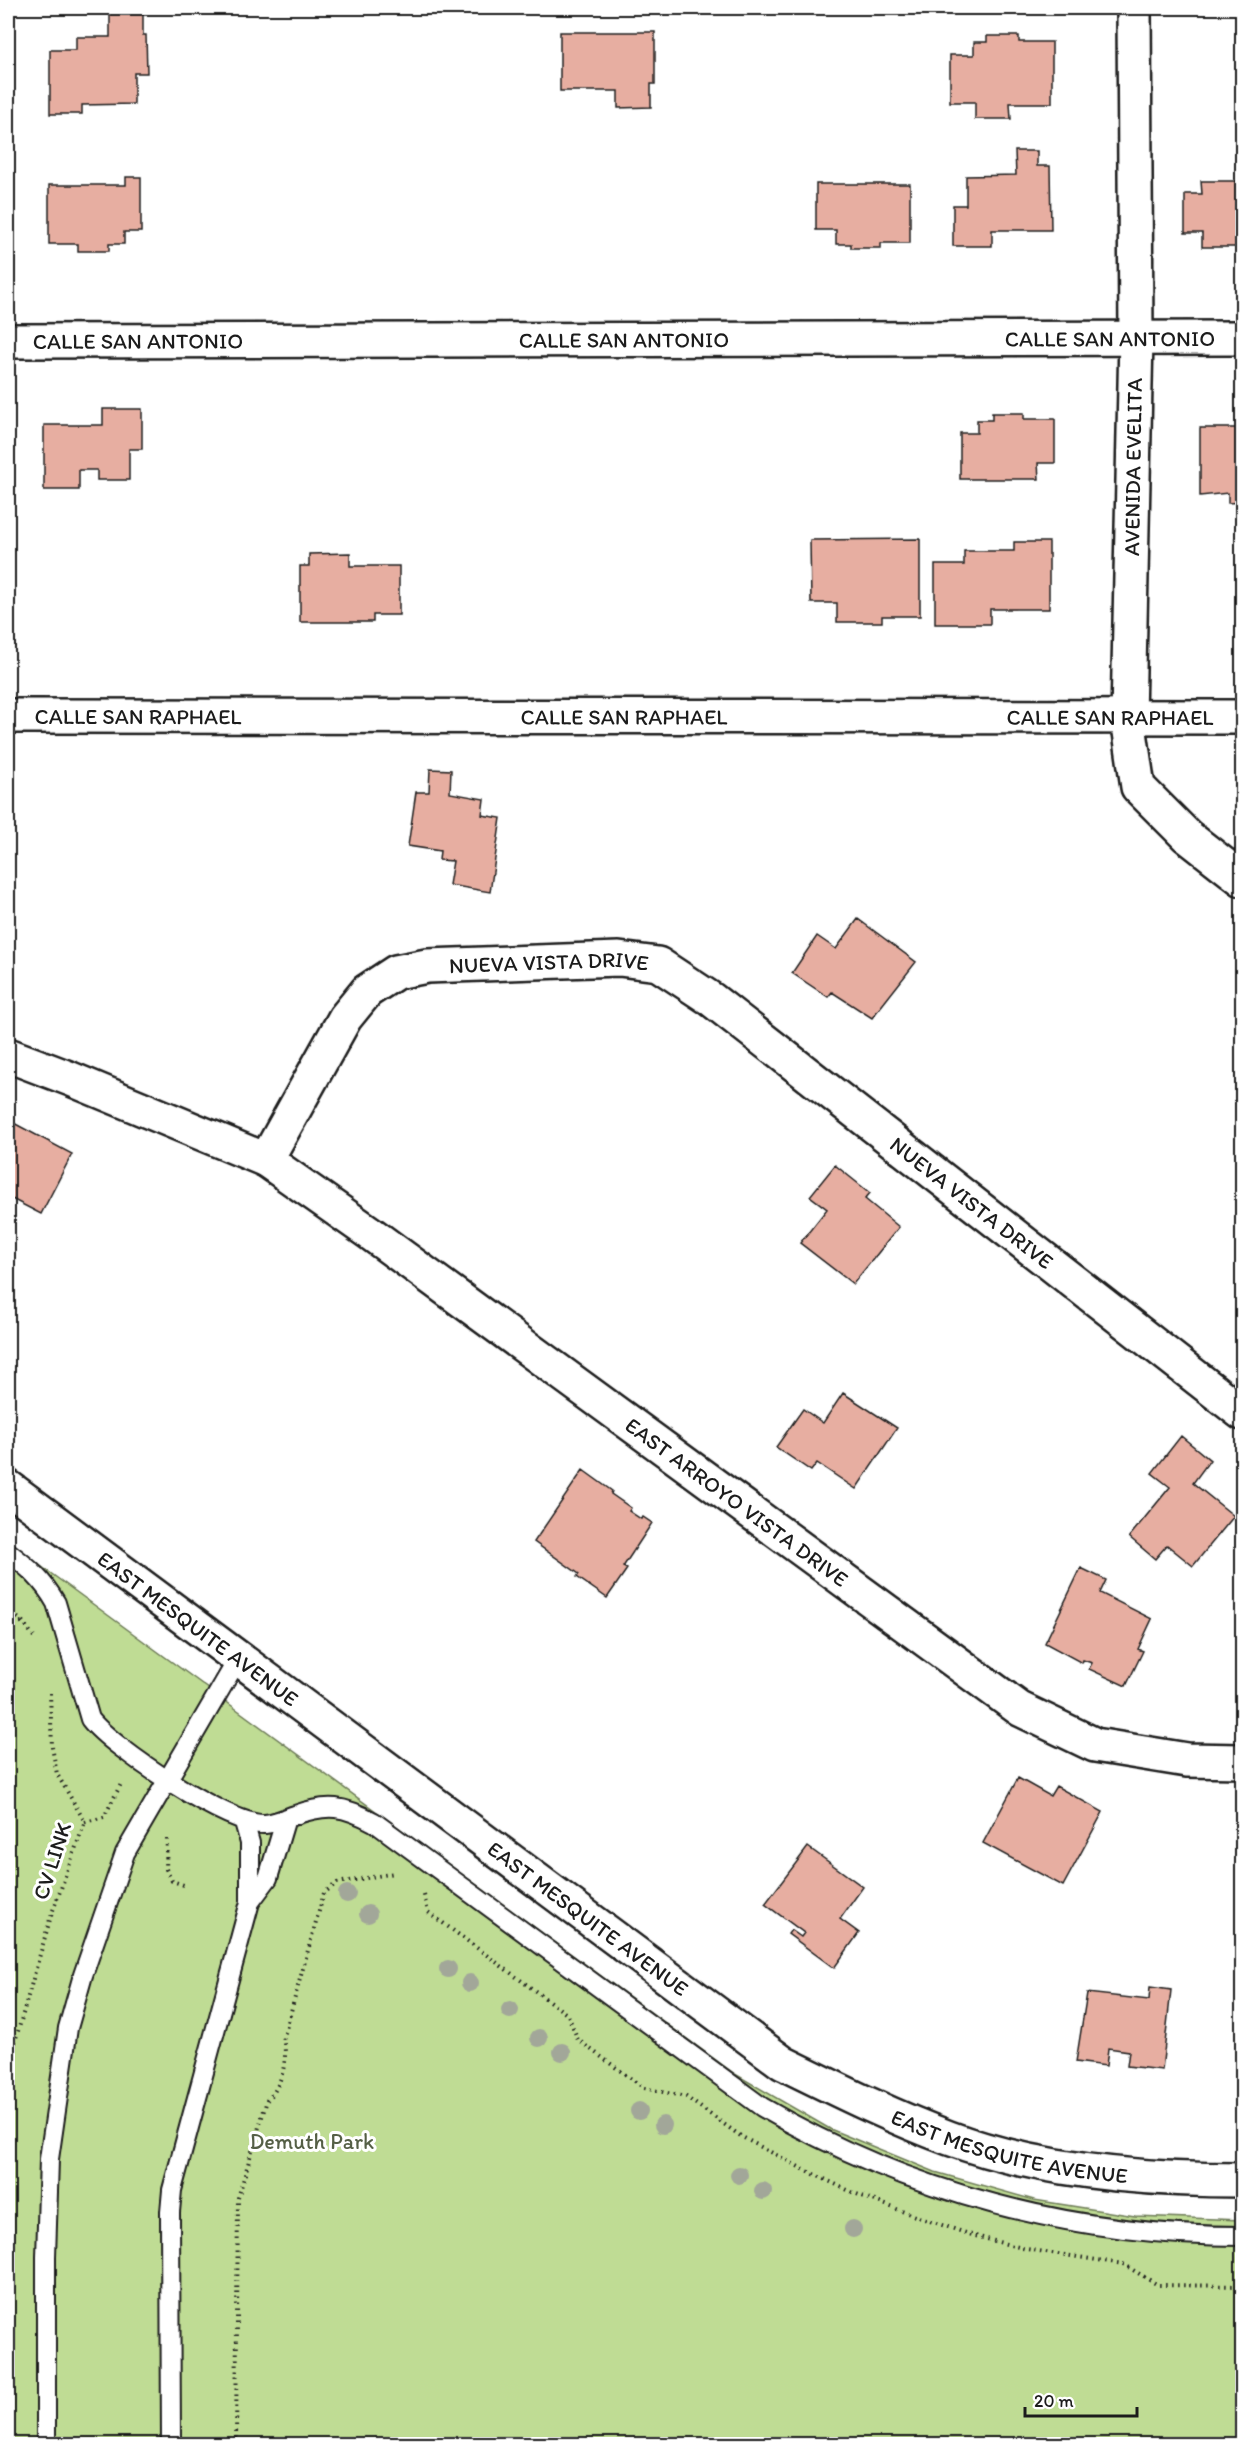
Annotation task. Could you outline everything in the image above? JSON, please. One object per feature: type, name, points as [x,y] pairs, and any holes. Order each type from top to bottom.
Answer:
[{"type":"street","name":"AVENIDA EVELITA","points":[[1134,8],[1136,338],[1128,718],[1138,787],[1186,836],[1242,879]]},
{"type":"street","name":"CALLE SAN ANTONIO","points":[[8,341],[1242,338]]},
{"type":"street","name":"CALLE SAN RAPHAEL","points":[[8,716],[1242,717]]},
{"type":"street","name":"NUEVA VISTA DRIVE","points":[[266,1161],[345,1018],[368,991],[396,972],[427,966],[619,959],[658,964],[711,999],[1242,1413]]},
{"type":"street","points":[[8,1055],[266,1161]]},
{"type":"street","name":"EAST ARROYO VISTA DRIVE","points":[[266,1161],[370,1233],[1020,1709],[1095,1745],[1186,1760],[1242,1761]]},
{"type":"street","name":"EAST MESQUITE AVENUE","points":[[8,1487],[783,2063],[877,2109],[951,2139],[1034,2162],[1090,2171],[1179,2180],[1242,2180]]},
{"type":"lane","points":[[8,1552],[31,1569],[46,1585],[56,1603],[90,1719],[99,1731],[166,1780],[244,1822],[265,1824],[314,1808],[329,1806],[357,1813],[374,1822],[762,2108],[880,2167],[948,2192],[1012,2210],[1090,2226],[1147,2233],[1242,2236]]},
{"type":"lane","points":[[46,2445],[46,2257],[49,2158],[68,2028],[83,1975],[125,1853],[238,1659]]},
{"type":"lane","points":[[250,1902],[268,1878],[286,1818]]},
{"type":"lane","points":[[171,2445],[170,2211],[172,2190],[250,1902],[250,1843],[244,1822]]},
{"type":"path","points":[[8,1610],[23,1622],[37,1641]]},
{"type":"path","points":[[8,1623],[23,1622]]},
{"type":"path","name":"CV LINK","points":[[8,2066],[51,1916],[85,1822],[57,1774],[52,1747],[50,1684]]},
{"type":"path","points":[[85,1822],[104,1816],[122,1782],[131,1779]]},
{"type":"path","points":[[170,1832],[167,1840],[166,1869],[172,1881],[184,1885]]},
{"type":"path","points":[[236,2445],[238,2198],[267,2100],[276,2092],[287,2051],[283,2040],[324,1893],[337,1882],[396,1873],[405,1880]]},
{"type":"path","points":[[424,1894],[428,1912],[568,2015],[578,2040],[644,2088],[686,2097],[742,2137],[803,2169],[854,2193],[935,2223],[1026,2249],[1123,2264],[1158,2285],[1242,2286]]},
{"type":"green space","name":"Demuth Park","points":[[8,1542],[735,2074],[830,2129],[935,2172],[1034,2200],[1135,2216],[1242,2220],[1242,2444],[8,2444]]},
{"type":"building","points":[[110,8],[143,8],[147,73],[134,73],[134,104],[82,105],[82,114],[50,114],[50,50],[76,50],[76,37],[110,37]]},
{"type":"building","points":[[560,32],[655,32],[655,84],[651,84],[651,107],[618,108],[618,91],[560,91]]},
{"type":"building","points":[[987,36],[1019,36],[1019,42],[1052,42],[1052,103],[1010,103],[1011,119],[975,119],[975,102],[950,102],[950,55],[974,55],[974,42],[987,42]]},
{"type":"building","points":[[1015,151],[1037,151],[1037,166],[1050,166],[1051,230],[992,230],[992,246],[953,246],[953,205],[966,205],[966,176],[1016,175]]},
{"type":"building","points":[[1238,173],[1242,173],[1242,247],[1202,247],[1202,233],[1185,233],[1185,194],[1202,194],[1201,181],[1238,181]]},
{"type":"building","points":[[126,177],[141,177],[141,232],[124,232],[124,244],[109,244],[109,251],[78,251],[78,244],[49,244],[49,185],[126,185]]},
{"type":"building","points":[[816,184],[910,184],[910,243],[881,243],[881,248],[851,248],[851,244],[836,244],[836,230],[816,230]]},
{"type":"building","points":[[103,409],[142,409],[142,449],[129,449],[129,480],[97,480],[97,470],[79,470],[79,490],[44,490],[44,425],[103,425]]},
{"type":"building","points":[[992,413],[1024,413],[1024,419],[1055,419],[1055,463],[1038,463],[1039,479],[960,479],[960,433],[977,433],[977,420],[992,420]]},
{"type":"building","points":[[1200,428],[1242,428],[1242,502],[1228,503],[1228,493],[1200,496]]},
{"type":"building","points":[[920,539],[920,616],[882,616],[882,622],[837,622],[837,603],[811,603],[810,540]]},
{"type":"building","points":[[1014,542],[1049,542],[1049,609],[990,609],[990,624],[935,624],[935,565],[964,565],[964,551],[1014,551]]},
{"type":"building","points":[[350,553],[350,566],[399,566],[399,615],[373,615],[373,622],[300,622],[300,566],[309,566],[309,554]]},
{"type":"building","points":[[430,769],[451,770],[450,793],[484,799],[482,815],[501,818],[490,892],[449,885],[453,861],[439,860],[440,851],[408,846],[416,792],[429,792]]},
{"type":"building","points":[[858,919],[916,962],[872,1018],[832,992],[828,997],[792,973],[817,936],[836,949]]},
{"type":"building","points":[[8,1120],[72,1154],[41,1214],[8,1197]]},
{"type":"building","points":[[835,1165],[870,1193],[865,1199],[899,1227],[853,1284],[800,1243],[827,1209],[810,1196]]},
{"type":"building","points":[[843,1393],[897,1428],[856,1489],[817,1463],[811,1471],[776,1447],[803,1409],[823,1423]]},
{"type":"building","points":[[1181,1436],[1210,1460],[1193,1483],[1234,1516],[1193,1566],[1167,1545],[1155,1559],[1129,1537],[1170,1487],[1152,1473]]},
{"type":"building","points":[[583,1470],[612,1491],[611,1494],[631,1508],[629,1511],[652,1523],[623,1567],[627,1569],[607,1598],[577,1577],[579,1574],[534,1542]]},
{"type":"building","points":[[1081,1568],[1106,1580],[1100,1593],[1152,1619],[1138,1649],[1143,1651],[1126,1686],[1089,1669],[1092,1663],[1083,1660],[1082,1663],[1045,1643]]},
{"type":"building","points":[[1018,1778],[1050,1796],[1056,1786],[1103,1812],[1063,1886],[983,1843]]},
{"type":"building","points":[[808,1847],[863,1887],[840,1919],[859,1933],[834,1968],[788,1934],[791,1930],[801,1937],[804,1933],[765,1904]]},
{"type":"building","points":[[1150,1987],[1171,1990],[1162,2070],[1127,2066],[1129,2051],[1108,2048],[1106,2066],[1076,2062],[1087,1993],[1149,2000]]}]
